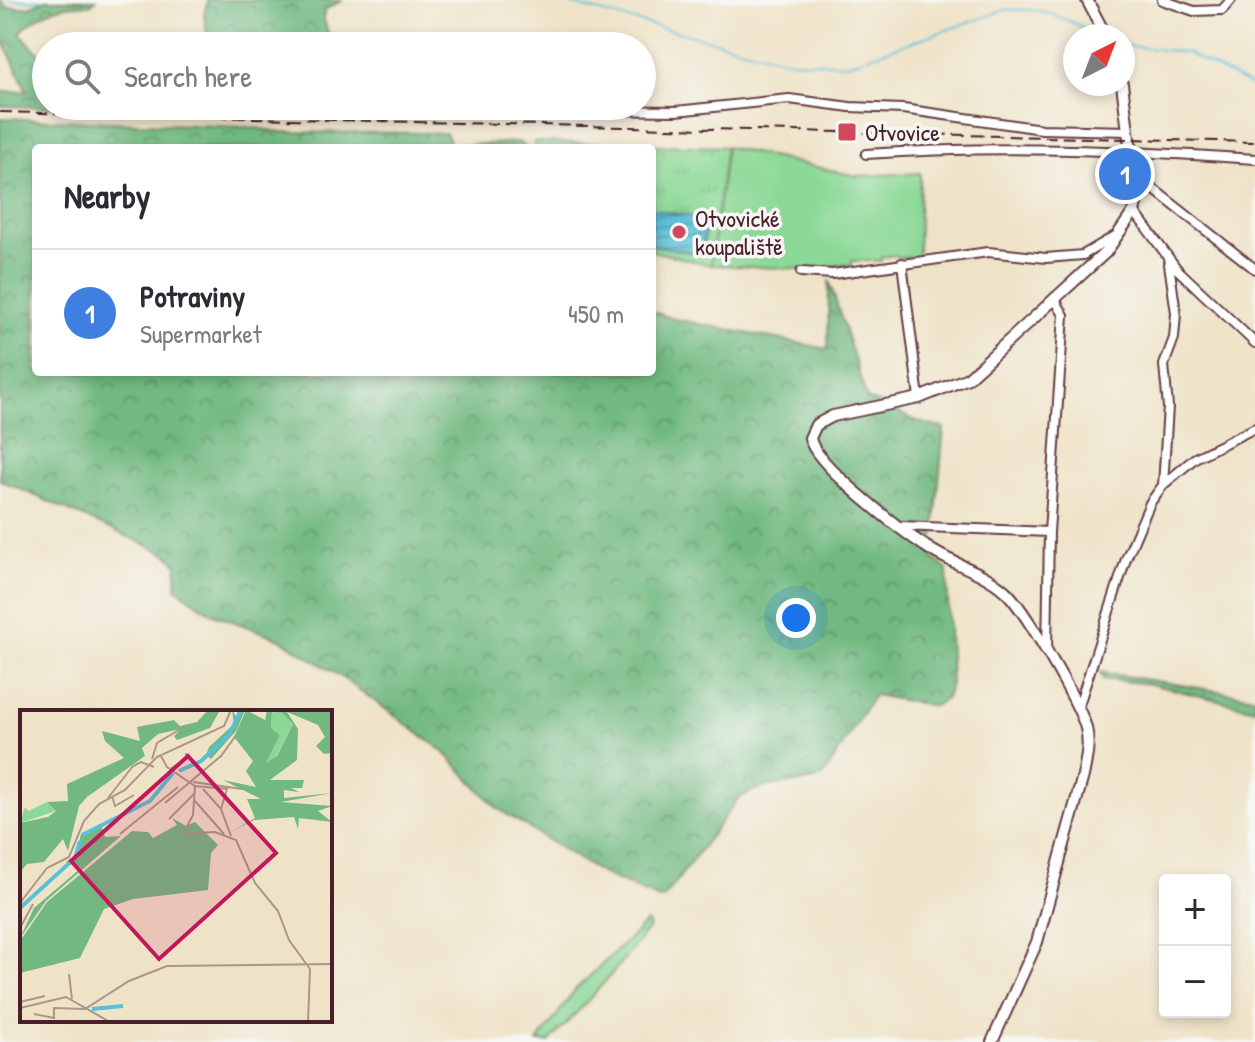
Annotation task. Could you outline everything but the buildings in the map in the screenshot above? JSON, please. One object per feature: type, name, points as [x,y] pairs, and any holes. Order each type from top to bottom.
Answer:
[{"type":"street","points":[[1087,0],[1100,24]]},
{"type":"street","points":[[1162,0],[1194,11],[1222,10],[1231,0]]},
{"type":"street","points":[[1124,96],[1132,151],[1142,180],[1255,269]]},
{"type":"street","points":[[656,110],[676,111],[789,99],[850,107],[903,109],[1042,129],[1128,131]]},
{"type":"street","points":[[866,154],[999,148],[1132,151],[1255,159]]},
{"type":"street","points":[[992,1042],[1037,942],[1089,744],[1078,708],[1008,593],[982,575],[926,548],[828,466],[813,450],[810,438],[816,425],[833,416],[919,398],[968,378],[1106,252],[1134,211],[1142,180]]},
{"type":"street","points":[[1134,211],[1168,257],[1255,343]]},
{"type":"street","points":[[801,272],[833,274],[988,252],[1046,258],[1083,255],[1118,235]]},
{"type":"street","points":[[1163,485],[1168,407],[1164,365],[1174,338],[1176,313],[1168,257]]},
{"type":"street","points":[[902,263],[919,398]]},
{"type":"street","points":[[1047,656],[1049,532],[1064,315],[1054,298]]},
{"type":"street","points":[[1078,708],[1126,559],[1150,503],[1163,485],[1195,458],[1251,429],[1255,436]]},
{"type":"street","points":[[900,526],[1049,532]]},
{"type":"green space","points":[[0,0],[7,7],[28,7],[46,0],[96,0],[90,5],[52,10],[35,19],[20,33],[32,46],[32,107],[0,106],[0,92],[27,91],[0,34]]},
{"type":"green space","points":[[208,0],[343,0],[326,9],[323,17],[328,32],[207,32],[204,14]]},
{"type":"green space","points":[[0,118],[247,127],[283,132],[446,133],[451,144],[32,144],[32,376],[656,376],[656,312],[674,319],[828,349],[829,280],[867,399],[914,420],[944,428],[932,557],[947,570],[951,683],[946,698],[934,706],[874,695],[824,775],[807,782],[762,788],[738,799],[664,898],[659,899],[599,872],[497,808],[443,751],[343,678],[278,638],[211,613],[176,588],[177,564],[167,554],[0,480]]},
{"type":"green space","points":[[534,142],[611,144],[534,144]]},
{"type":"green space","points":[[656,145],[726,147],[711,265],[656,252]]},
{"type":"green space","points":[[726,147],[856,176],[920,173],[918,257],[897,258],[896,255],[881,257],[881,261],[852,261],[852,265],[828,266],[828,270],[711,265]]},
{"type":"green space","points":[[1100,672],[1249,696],[1255,698],[1255,709],[1150,684],[1103,679]]},
{"type":"green space","points":[[647,922],[650,926],[589,1000],[549,1042],[538,1042],[575,990]]},
{"type":"water","name":"Otvovické koupaliště","points":[[656,210],[708,220],[701,254],[656,246]]},
{"type":"waterway","points":[[7,0],[41,0]]},
{"type":"waterway","points":[[554,0],[791,61],[847,64],[1005,10],[1046,12],[1075,24]]},
{"type":"waterway","points":[[1135,46],[1187,53],[1255,88]]},
{"type":"railway","points":[[0,112],[32,113]]},
{"type":"railway","points":[[335,120],[1255,142]]},
{"type":"place","name":"Otvovice","points":[[847,132]]},
{"type":"place","name":"Potraviny","points":[[1125,174]]},
{"type":"place","name":"Otvovické koupaliště","points":[[679,232]]}]
